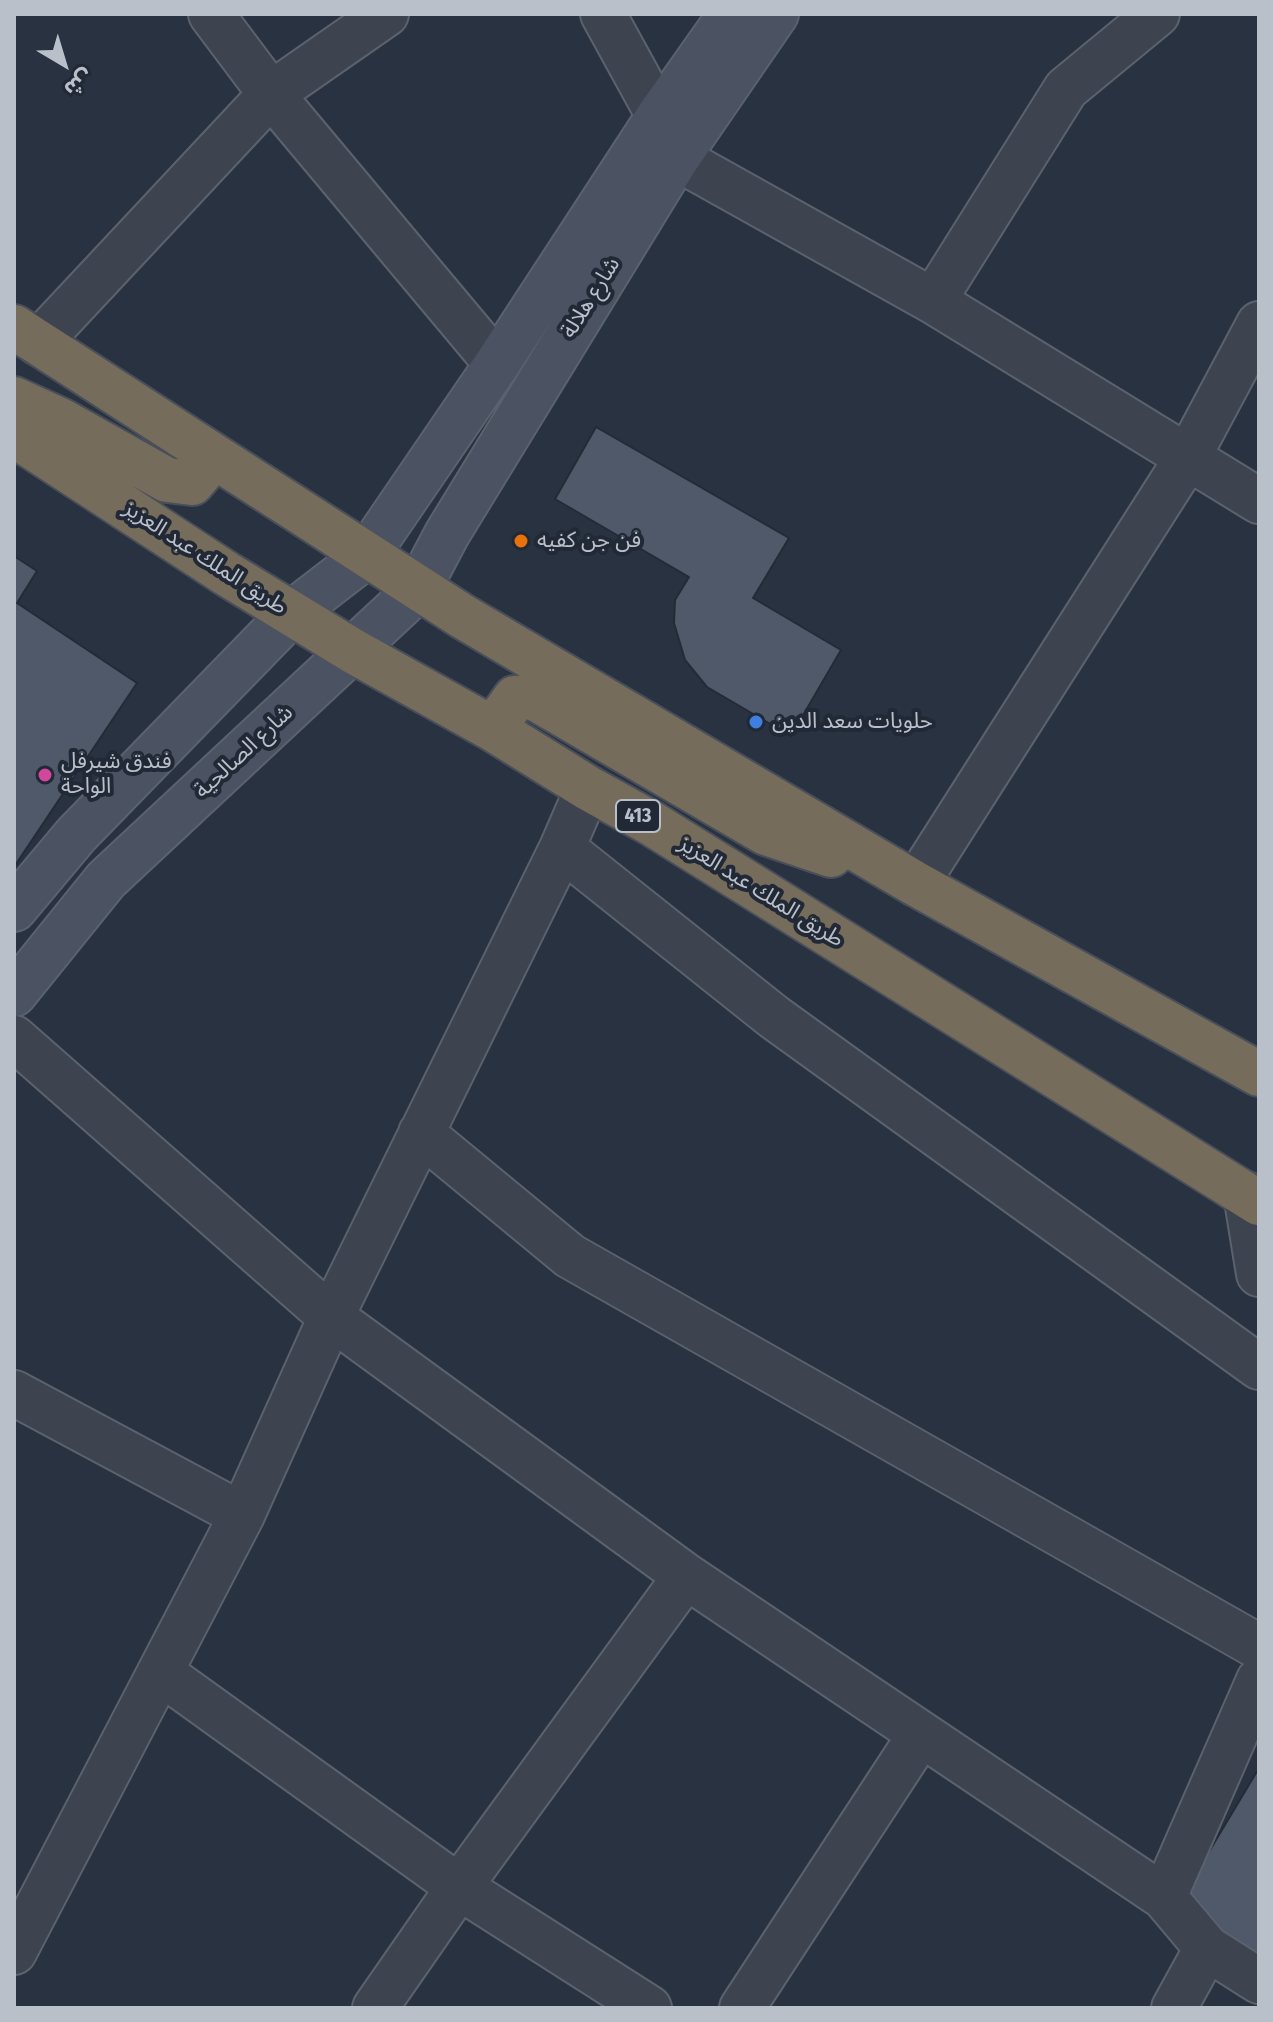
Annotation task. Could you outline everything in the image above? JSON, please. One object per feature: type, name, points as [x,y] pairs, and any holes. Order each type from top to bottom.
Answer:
[{"type":"highway","points":[[26,335],[418,589],[916,884],[1259,1074]]},
{"type":"highway","points":[[14,399],[60,420],[167,480],[192,483],[214,457]]},
{"type":"highway","name":"طريق الملك عبد العزيز","points":[[14,435],[353,651],[493,729],[651,823],[1252,1198]]},
{"type":"highway","points":[[493,729],[515,698],[533,697],[766,833],[916,884]]},
{"type":"street","points":[[211,14],[271,94],[497,364]]},
{"type":"street","points":[[26,335],[271,94],[386,14]]},
{"type":"street","points":[[603,14],[659,116],[677,158],[933,301],[1259,501]]},
{"type":"street","name":"شارع هلالة","points":[[366,556],[497,364],[659,116],[731,14]]},
{"type":"street","name":"شارع هلالة","points":[[418,589],[478,483],[677,158],[776,14]]},
{"type":"street","points":[[933,301],[1066,89],[1157,14]]},
{"type":"street","points":[[916,884],[1188,457],[1259,324]]},
{"type":"street","points":[[14,909],[76,835],[292,613],[366,556]]},
{"type":"street","name":"شارع الصالحية","points":[[14,994],[106,880],[418,589]]},
{"type":"street","points":[[14,1952],[242,1515],[331,1317],[562,848],[588,788]]},
{"type":"street","points":[[562,848],[774,1017],[1259,1367]]},
{"type":"street","points":[[14,1038],[331,1317],[686,1576],[1164,1897],[1207,1948],[1259,1981]]},
{"type":"street","points":[[421,1133],[570,1256],[1259,1647]]},
{"type":"street","points":[[1252,1198],[1259,1274]]},
{"type":"street","points":[[14,1393],[242,1515]]},
{"type":"street","points":[[375,2008],[459,1887],[686,1576]]},
{"type":"street","points":[[160,1672],[459,1887],[649,2008]]},
{"type":"street","points":[[1164,1897],[1259,1680]]},
{"type":"street","points":[[742,2008],[921,1734]]},
{"type":"street","points":[[1174,2008],[1207,1948]]},
{"type":"building","points":[[596,427],[789,538],[753,598],[841,650],[791,736],[707,687],[685,660],[674,623],[675,600],[689,577],[555,499]]},
{"type":"building","name":"فندق شيرفل الواحة","points":[[14,556],[37,571],[17,603],[137,683],[14,867]]},
{"type":"building","points":[[1259,1768],[1259,1969],[1196,1929],[1186,1890]]},
{"type":"place","name":"فن جن كفيه","points":[[521,541]]},
{"type":"place","name":"حلويات سعد الدين","points":[[756,722]]},
{"type":"place","name":"فندق شيرفل الواحة","points":[[45,775]]}]
